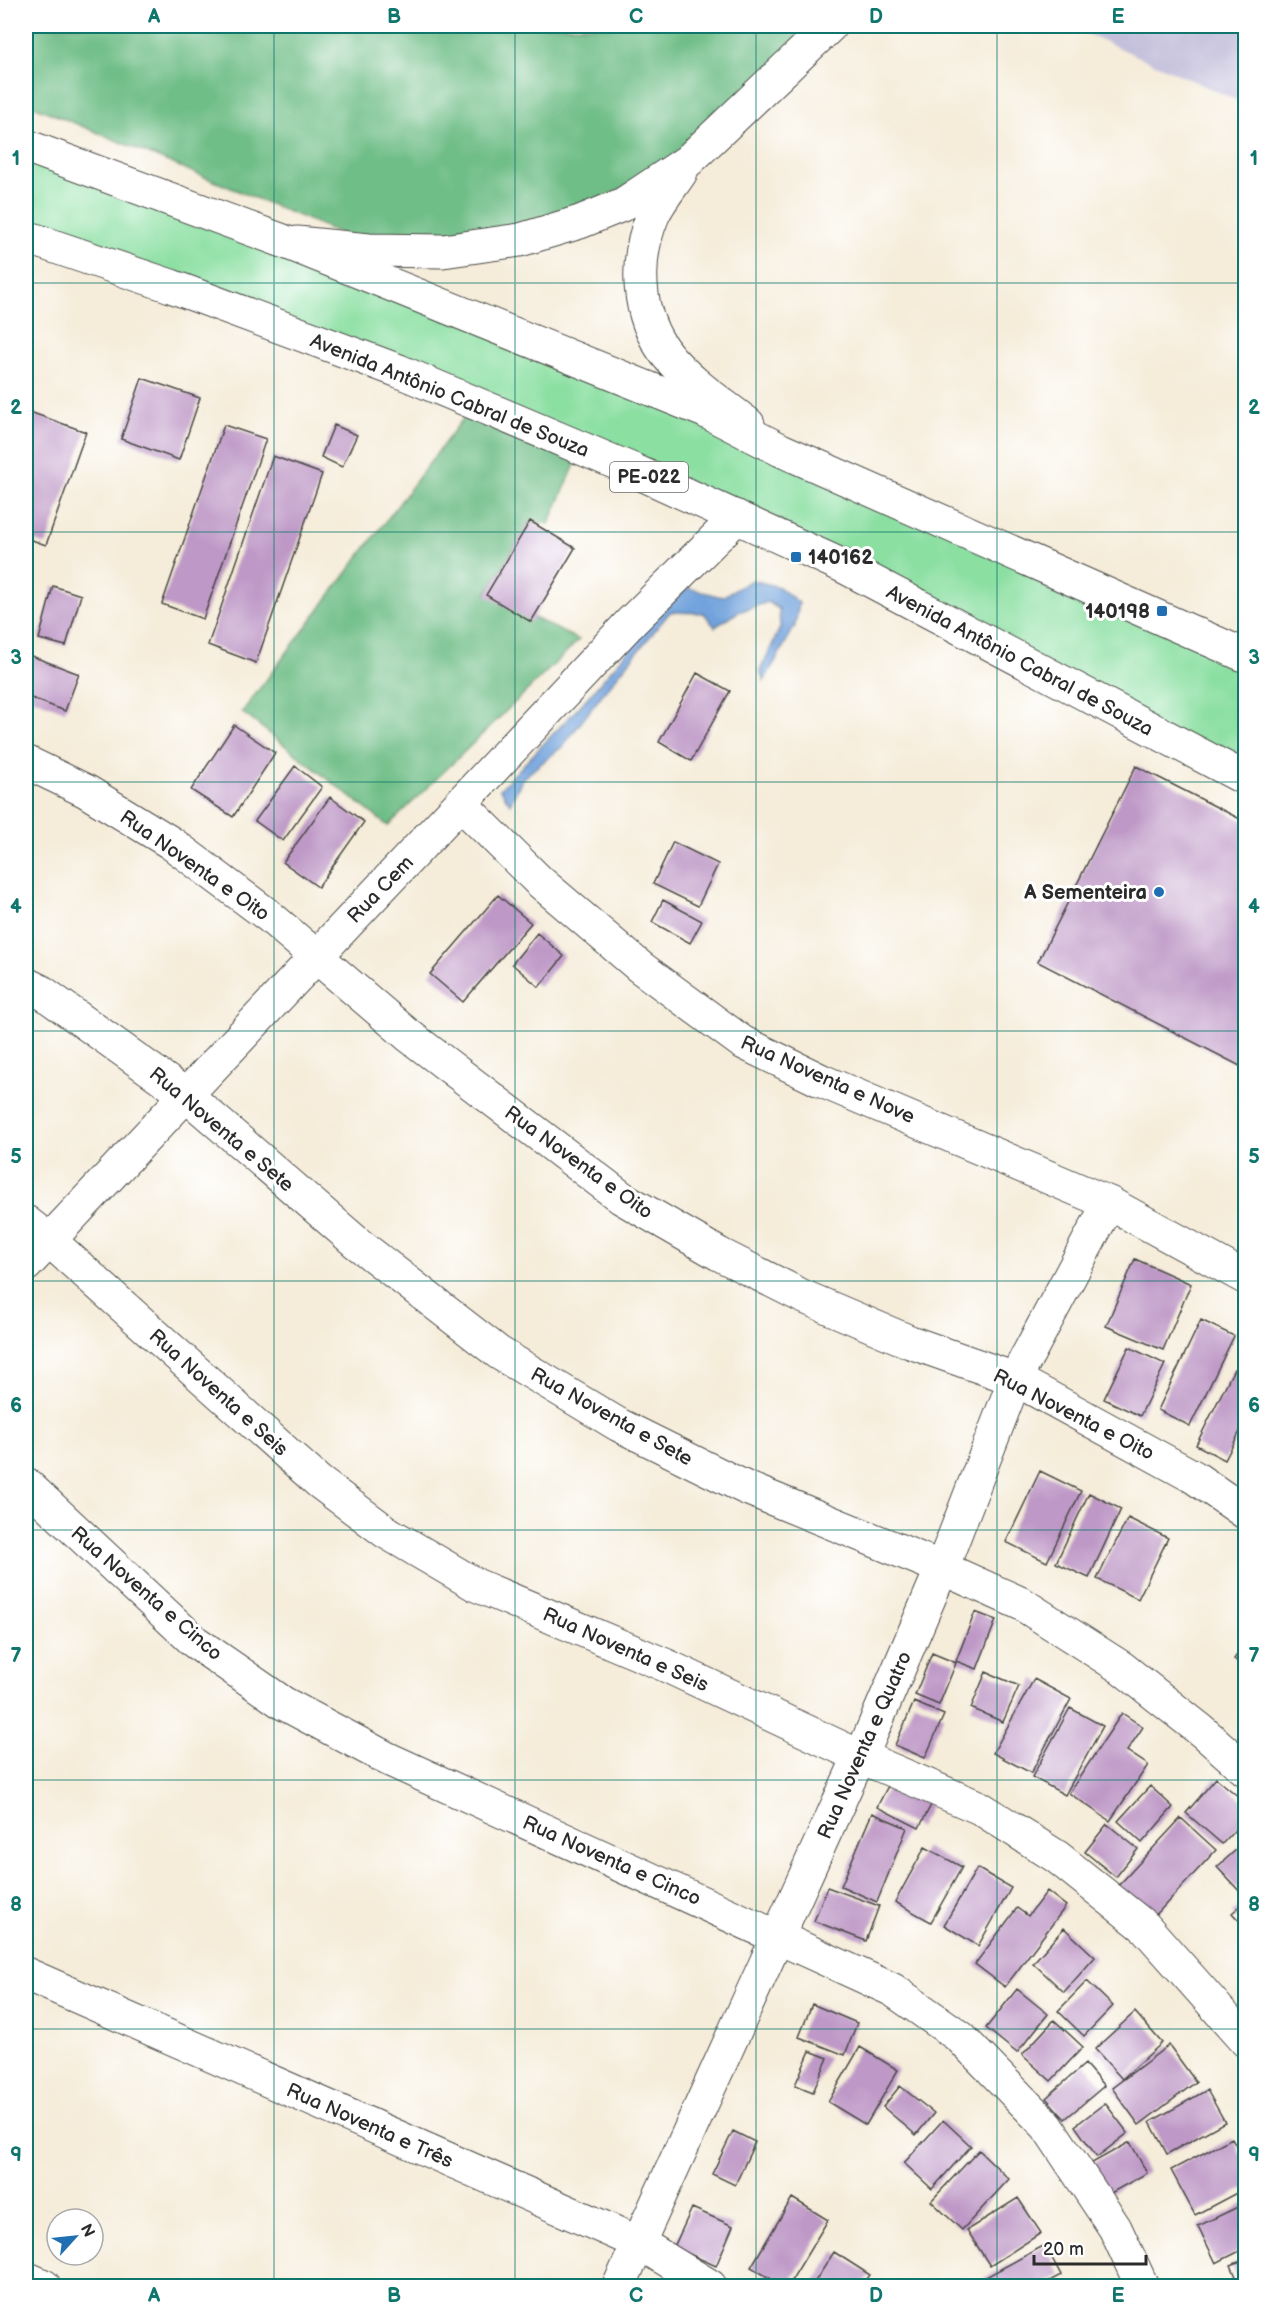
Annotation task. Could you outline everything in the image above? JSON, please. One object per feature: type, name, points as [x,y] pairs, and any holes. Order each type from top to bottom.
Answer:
[{"type":"main road","points":[[283,241],[369,250],[443,251],[520,240],[579,222],[622,205],[688,161],[830,26]]},
{"type":"main road","points":[[26,146],[283,241],[705,411],[781,450],[1245,656]]},
{"type":"main road","points":[[688,161],[653,214],[644,244],[640,277],[647,320],[667,355],[698,385],[781,450]]},
{"type":"main road","name":"Avenida Antônio Cabral de Souza","points":[[26,237],[171,286],[399,371],[633,470],[843,566],[1245,779]]},
{"type":"main road","name":"Rua Cem","points":[[26,1265],[37,1231],[186,1095],[630,623],[737,517]]},
{"type":"main road","points":[[1111,709],[1189,731],[1245,753]]},
{"type":"main road","name":"Rua Noventa e Oito","points":[[26,762],[86,791],[171,843],[269,915],[408,1035],[622,1198],[719,1254],[802,1296],[910,1342],[1015,1379],[1174,1466],[1245,1513]]},
{"type":"main road","name":"Rua Noventa e Nove","points":[[461,804],[539,881],[640,967],[742,1042],[822,1081],[1109,1203],[1245,1278]]},
{"type":"main road","name":"Rua Noventa e Sete","points":[[26,984],[42,992],[186,1095],[357,1243],[499,1353],[619,1425],[744,1486],[942,1568],[1022,1604],[1122,1668],[1203,1732],[1245,1770]]},
{"type":"main road","name":"Rua Noventa e Quatro","points":[[619,2286],[861,1757],[942,1568],[1015,1379],[1109,1203]]},
{"type":"main road","name":"Rua Noventa e Seis","points":[[37,1231],[319,1482],[386,1532],[476,1585],[665,1665],[861,1757],[980,1808],[1058,1857],[1145,1927],[1245,2042]]},
{"type":"main road","name":"Rua Noventa e Cinco","points":[[26,1484],[195,1641],[283,1703],[388,1759],[893,1990],[960,2037],[1047,2126],[1115,2228],[1142,2286]]},
{"type":"main road","name":"Rua Noventa e Três","points":[[26,1974],[639,2243],[710,2286]]},
{"type":"main road","points":[[26,2278],[44,2286]]},
{"type":"shaded area","points":[[1070,26],[1245,26],[1245,104]]},
{"type":"green space","points":[[26,26],[826,26],[696,153],[528,233],[359,241],[26,103]]},
{"type":"green space","points":[[26,148],[510,332],[1245,660],[1245,770],[631,471],[26,243]]},
{"type":"green space","points":[[471,408],[581,451],[549,524],[530,521],[486,594],[579,640],[388,826],[242,712]]},
{"type":"water","points":[[752,580],[779,587],[799,603],[795,626],[764,681],[760,671],[780,628],[779,609],[768,602],[738,612],[715,627],[704,613],[670,612],[563,746],[523,778],[510,804],[500,789],[579,707],[634,644],[655,616],[688,588],[722,597]]},
{"type":"building","points":[[142,378],[200,398],[179,460],[121,439]]},
{"type":"building","points":[[27,411],[86,432],[46,545],[26,538]]},
{"type":"building","points":[[224,425],[266,439],[203,619],[162,604]]},
{"type":"building","points":[[334,425],[357,435],[342,467],[321,457]]},
{"type":"building","points":[[273,456],[322,474],[256,663],[208,645]]},
{"type":"building","points":[[530,521],[575,548],[531,622],[486,595]]},
{"type":"building","points":[[53,586],[81,595],[66,646],[39,639]]},
{"type":"building","points":[[26,654],[79,674],[65,711],[26,696]]},
{"type":"building","points":[[697,673],[730,691],[691,761],[659,742]]},
{"type":"building","points":[[234,725],[275,753],[233,817],[191,790]]},
{"type":"building","points":[[295,766],[322,787],[283,841],[255,821]]},
{"type":"building","name":"A Sementeira","points":[[1136,766],[1246,822],[1246,1056],[1240,1066],[1038,962]]},
{"type":"building","points":[[330,797],[364,822],[318,887],[283,862]]},
{"type":"building","points":[[673,842],[718,864],[698,906],[653,884]]},
{"type":"building","points":[[498,895],[531,923],[463,1002],[430,974]]},
{"type":"building","points":[[663,900],[702,921],[690,943],[652,922]]},
{"type":"building","points":[[537,933],[564,956],[539,987],[512,964]]},
{"type":"building","points":[[1135,1259],[1191,1284],[1163,1350],[1106,1326]]},
{"type":"building","points":[[1201,1320],[1234,1336],[1190,1426],[1158,1410]]},
{"type":"building","points":[[1129,1347],[1165,1364],[1140,1416],[1104,1399]]},
{"type":"building","points":[[1234,1369],[1246,1375],[1246,1420],[1225,1460],[1196,1445]]},
{"type":"building","points":[[1040,1471],[1081,1491],[1047,1562],[1006,1542]]},
{"type":"building","points":[[1089,1493],[1121,1509],[1089,1578],[1056,1563]]},
{"type":"building","points":[[1128,1518],[1168,1538],[1138,1599],[1097,1579]]},
{"type":"building","points":[[975,1612],[996,1620],[977,1669],[956,1661]]},
{"type":"building","points":[[1246,1642],[1246,1667],[1234,1659]]},
{"type":"building","points":[[932,1653],[956,1663],[939,1705],[915,1695]]},
{"type":"building","points":[[986,1672],[1019,1686],[1003,1722],[971,1708]]},
{"type":"building","points":[[1034,1679],[1071,1699],[1031,1773],[993,1753]]},
{"type":"building","points":[[914,1702],[944,1715],[925,1758],[895,1745]]},
{"type":"building","points":[[1070,1708],[1103,1726],[1065,1795],[1032,1777]]},
{"type":"building","points":[[1122,1713],[1143,1727],[1127,1751],[1148,1765],[1110,1821],[1069,1793]]},
{"type":"building","points":[[1216,1778],[1246,1803],[1246,1818],[1222,1844],[1186,1813]]},
{"type":"building","points":[[889,1784],[931,1805],[919,1828],[877,1807]]},
{"type":"building","points":[[1150,1786],[1173,1807],[1142,1843],[1118,1821]]},
{"type":"building","points":[[872,1813],[907,1828],[877,1902],[841,1886]]},
{"type":"building","points":[[1181,1818],[1216,1850],[1153,1918],[1118,1886]]},
{"type":"building","points":[[1107,1824],[1138,1849],[1116,1877],[1085,1852]]},
{"type":"building","points":[[1246,1841],[1246,1891],[1242,1894],[1217,1867]]},
{"type":"building","points":[[925,1847],[962,1867],[931,1922],[895,1902]]},
{"type":"building","points":[[977,1868],[1011,1888],[978,1946],[944,1925]]},
{"type":"building","points":[[827,1887],[879,1906],[866,1941],[814,1921]]},
{"type":"building","points":[[1047,1891],[1066,1906],[1005,1987],[975,1964],[1017,1908],[1028,1916]]},
{"type":"building","points":[[1246,1901],[1246,1928],[1232,1913]]},
{"type":"building","points":[[1064,1928],[1095,1957],[1064,1992],[1033,1963]]},
{"type":"building","points":[[1087,1981],[1113,2006],[1084,2036],[1058,2011]]},
{"type":"building","points":[[1017,1989],[1048,2014],[1017,2053],[986,2028]]},
{"type":"building","points":[[812,2004],[857,2023],[845,2055],[799,2037]]},
{"type":"building","points":[[1135,2012],[1162,2043],[1122,2079],[1095,2049]]},
{"type":"building","points":[[1054,2020],[1083,2047],[1051,2081],[1022,2055]]},
{"type":"building","points":[[1169,2045],[1196,2082],[1139,2125],[1112,2088]]},
{"type":"building","points":[[860,2047],[898,2070],[866,2125],[828,2102]]},
{"type":"building","points":[[810,2051],[828,2058],[813,2092],[795,2085]]},
{"type":"building","points":[[1085,2064],[1104,2086],[1065,2119],[1046,2098]]},
{"type":"building","points":[[900,2086],[934,2113],[916,2135],[883,2107]]},
{"type":"building","points":[[1207,2090],[1225,2122],[1167,2154],[1150,2122]]},
{"type":"building","points":[[1105,2103],[1128,2133],[1097,2157],[1075,2126]]},
{"type":"building","points":[[943,2120],[971,2146],[932,2189],[904,2163]]},
{"type":"building","points":[[733,2131],[755,2142],[735,2185],[712,2174]]},
{"type":"building","points":[[1232,2138],[1246,2163],[1246,2188],[1195,2215],[1171,2170]]},
{"type":"building","points":[[1130,2142],[1147,2173],[1109,2194],[1092,2163]]},
{"type":"building","points":[[979,2150],[1009,2179],[962,2230],[931,2201]]},
{"type":"building","points":[[792,2198],[828,2220],[788,2286],[783,2286],[751,2267]]},
{"type":"building","points":[[1018,2198],[1041,2233],[990,2266],[967,2230]]},
{"type":"building","points":[[1246,2203],[1246,2248],[1216,2263],[1198,2226]]},
{"type":"building","points":[[692,2208],[733,2226],[716,2266],[674,2247]]},
{"type":"building","points":[[1045,2245],[1061,2275],[1040,2286],[988,2286],[984,2278]]},
{"type":"building","points":[[834,2252],[870,2275],[862,2286],[812,2286]]},
{"type":"building","points":[[1246,2259],[1246,2286],[1240,2286],[1231,2265]]},
{"type":"place","name":"140162","points":[[796,557]]},
{"type":"place","name":"140198","points":[[1162,611]]},
{"type":"place","name":"A Sementeira","points":[[1159,892]]}]
